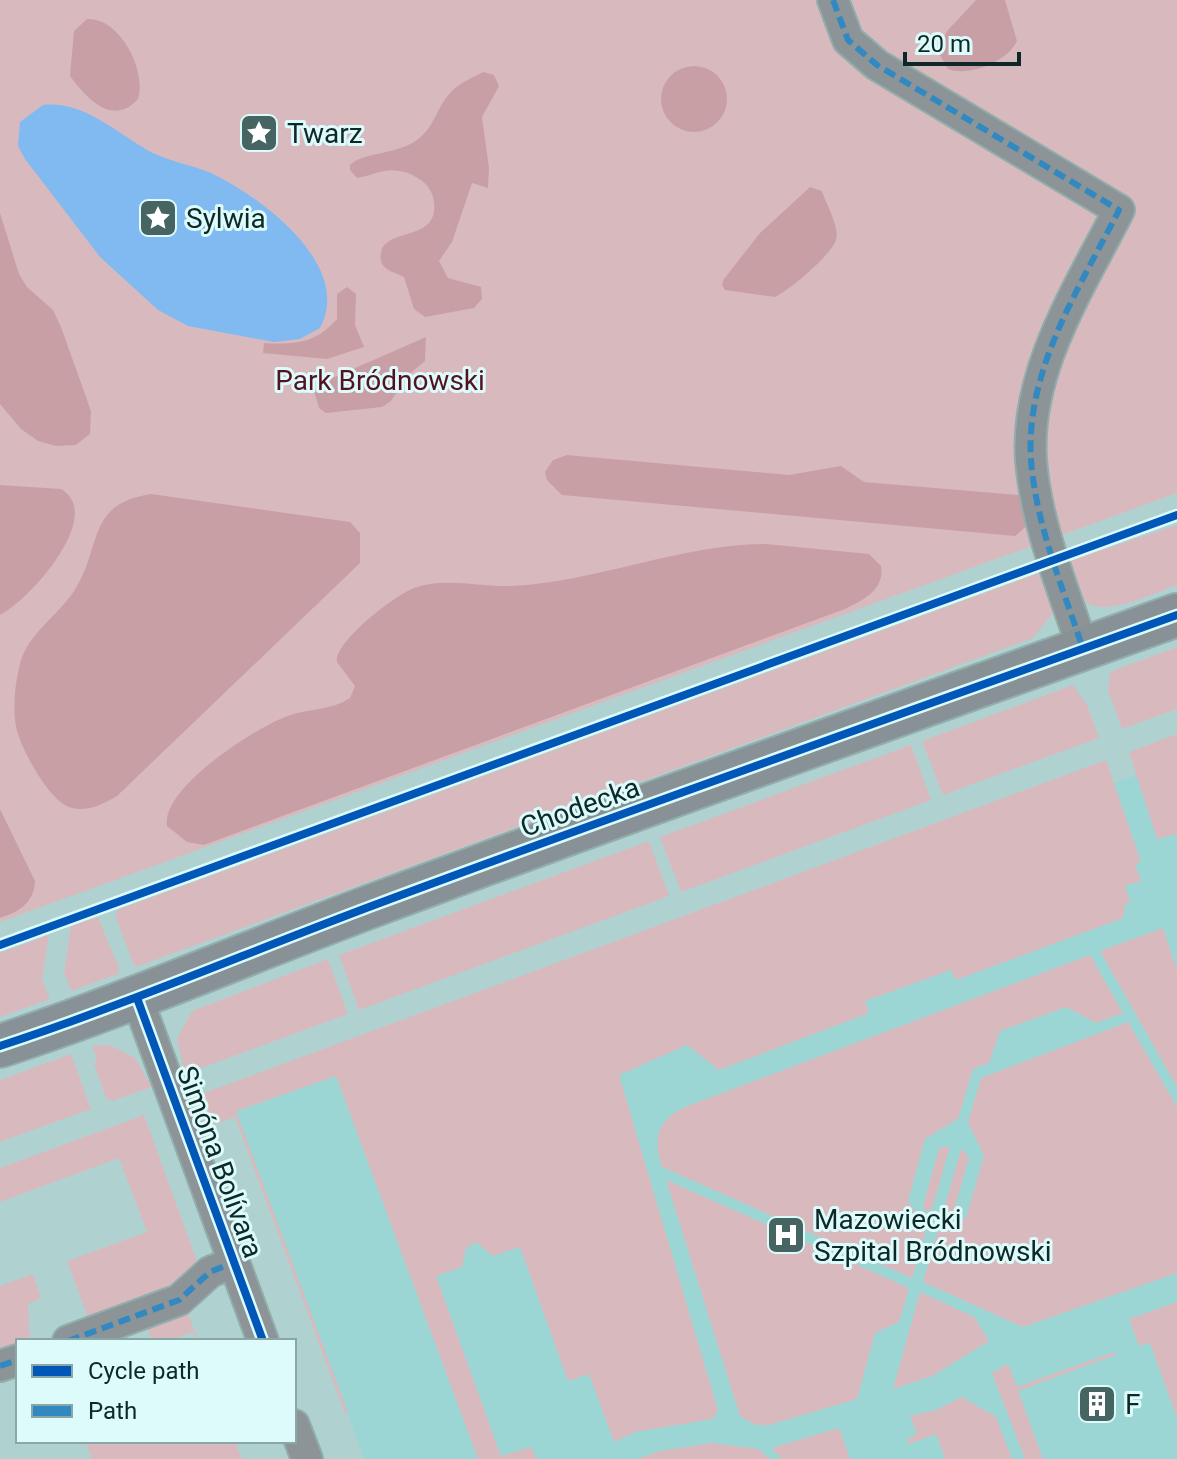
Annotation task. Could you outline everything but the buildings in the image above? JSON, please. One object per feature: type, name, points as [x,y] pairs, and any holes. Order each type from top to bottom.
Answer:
[{"type":"street","points":[[833,0],[848,40],[877,65],[1119,210],[1053,342],[1036,396],[1031,458],[1037,499],[1083,649]]},
{"type":"street","name":"Chodecka","points":[[0,1046],[137,998],[375,905],[1177,615]]},
{"type":"street","name":"Simóna Bolívara","points":[[137,998],[262,1339]]},
{"type":"street","points":[[73,1339],[179,1300],[210,1272],[234,1262]]},
{"type":"street","points":[[296,1430],[307,1459]]},
{"type":"shaded area","name":"Mazowiecki Szpital Bródnowski","points":[[1177,760],[1177,1459],[364,1459],[236,1112]]},
{"type":"green space","name":"Park Bródnowski","points":[[0,0],[1177,0],[1177,493],[0,922]]},
{"type":"green space","points":[[976,0],[1005,0],[1017,41],[1005,55],[987,66],[967,71],[948,69],[938,52],[947,31]]},
{"type":"green space","points":[[87,19],[110,27],[120,36],[135,61],[140,87],[138,99],[129,107],[110,110],[101,107],[70,76],[74,31]]},
{"type":"green space","points":[[694,66],[707,68],[717,76],[725,86],[725,112],[717,122],[707,130],[694,132],[681,130],[671,122],[663,112],[661,99],[663,86],[671,76],[681,68]]},
{"type":"green space","points":[[483,72],[494,75],[499,86],[482,117],[489,168],[488,188],[472,183],[452,242],[439,261],[448,278],[481,287],[482,299],[474,308],[425,317],[414,309],[404,277],[387,269],[382,263],[381,253],[392,240],[428,224],[433,215],[434,202],[430,190],[419,179],[402,172],[388,171],[357,178],[350,165],[362,158],[414,142],[431,125],[451,92]]},
{"type":"green space","points":[[810,187],[822,191],[832,216],[837,235],[833,246],[800,280],[775,297],[725,290],[722,285],[724,279],[760,233]]},
{"type":"green space","points":[[0,213],[19,274],[27,287],[53,310],[91,411],[90,434],[76,445],[56,446],[38,441],[21,429],[0,404]]},
{"type":"green space","points":[[347,287],[356,294],[355,325],[364,347],[327,359],[263,353],[264,343],[304,341],[329,327],[337,319],[337,294]]},
{"type":"green space","points":[[426,337],[425,361],[406,377],[391,401],[382,407],[326,413],[319,408],[314,391],[321,383]]},
{"type":"green space","points":[[567,455],[789,475],[841,466],[864,482],[1019,495],[1023,498],[1030,523],[1015,536],[562,495],[547,480],[545,472],[553,460]]},
{"type":"green space","points":[[0,485],[61,489],[72,501],[75,518],[69,537],[44,576],[13,607],[0,615]]},
{"type":"green space","points":[[151,494],[350,522],[360,533],[360,563],[117,796],[90,808],[72,808],[55,797],[47,787],[20,740],[14,706],[20,664],[29,643],[74,591],[105,517],[130,499]]},
{"type":"green space","points":[[1177,525],[1177,585],[1114,606],[1101,607],[1081,598],[1067,562]]},
{"type":"green space","points":[[766,544],[869,554],[881,566],[880,582],[871,593],[845,609],[204,845],[187,842],[167,826],[169,811],[179,795],[194,778],[232,747],[285,717],[335,705],[350,698],[355,686],[337,662],[339,653],[367,620],[405,592],[438,583],[511,586],[543,583],[702,550]]},
{"type":"green space","points":[[1045,571],[1056,609],[1033,638],[136,967],[133,963],[116,918],[117,910]]},
{"type":"green space","points":[[1177,647],[1177,709],[1122,729],[1108,690],[1110,672]]},
{"type":"green space","points":[[1073,685],[1087,705],[1099,738],[943,795],[922,741]]},
{"type":"green space","points":[[1177,734],[1177,837],[1175,834],[1157,839],[1129,752]]},
{"type":"green space","points":[[911,745],[931,800],[681,892],[660,837]]},
{"type":"green space","points":[[1106,760],[1141,862],[1135,864],[1141,881],[1125,886],[1130,902],[1125,905],[1123,918],[956,980],[951,970],[865,1001],[869,1013],[719,1070],[687,1045],[619,1075],[718,1410],[713,1419],[635,1432],[614,1442],[589,1374],[568,1381],[520,1247],[493,1256],[476,1242],[466,1248],[462,1267],[436,1276],[501,1456],[531,1447],[537,1459],[478,1459],[336,1076],[236,1111],[348,1413],[345,1414],[235,1117],[205,1128],[193,1097]]},
{"type":"green space","points":[[0,809],[35,881],[32,895],[24,906],[0,918]]},
{"type":"green space","points":[[649,841],[669,896],[359,1010],[339,955]]},
{"type":"green space","points":[[98,917],[119,968],[118,974],[71,991],[64,972],[71,926]]},
{"type":"green space","points":[[1163,928],[1177,970],[1177,1087],[1100,951]]},
{"type":"green space","points":[[49,935],[42,979],[50,999],[0,1017],[0,953]]},
{"type":"green space","points":[[1090,955],[1123,1013],[1096,1023],[1066,1007],[1000,1031],[989,1063],[973,1069],[958,1119],[925,1139],[908,1201],[926,1230],[912,1278],[662,1167],[659,1132],[668,1119],[685,1107]]},
{"type":"green space","points":[[328,959],[348,1014],[185,1074],[177,1039],[192,1011]]},
{"type":"green space","points":[[1128,1022],[1177,1107],[1177,1273],[1023,1327],[923,1282],[937,1233],[966,1218],[984,1156],[968,1122],[981,1078]]},
{"type":"green space","points":[[110,1045],[135,1058],[152,1087],[112,1101],[106,1098],[94,1065],[97,1060],[92,1046]]},
{"type":"green space","points":[[71,1054],[91,1109],[0,1142],[0,1080]]},
{"type":"green space","points":[[144,1115],[197,1261],[181,1285],[89,1320],[67,1261],[147,1232],[119,1158],[0,1202],[0,1168]]},
{"type":"green space","points":[[950,1146],[932,1209],[926,1212],[923,1206],[939,1148]]},
{"type":"green space","points":[[961,1149],[969,1157],[953,1214],[946,1218],[943,1212]]},
{"type":"green space","points":[[666,1180],[909,1288],[899,1322],[875,1333],[857,1399],[769,1425],[756,1425],[740,1416]]},
{"type":"green space","points":[[33,1274],[41,1298],[28,1304],[30,1339],[16,1339],[16,1347],[0,1352],[0,1286]]},
{"type":"green space","points":[[920,1292],[974,1317],[989,1341],[932,1376],[893,1389]]},
{"type":"green space","points":[[1177,1302],[1177,1418],[1150,1343],[1139,1346],[1129,1319]]},
{"type":"green space","points":[[187,1310],[197,1339],[192,1332],[174,1339],[151,1339],[146,1325]]},
{"type":"green space","points":[[1114,1352],[1115,1355],[1018,1391],[1043,1459],[1025,1459],[992,1373],[1008,1364],[1017,1387]]},
{"type":"green space","points":[[962,1397],[996,1417],[1012,1459],[945,1459],[936,1434],[909,1444],[907,1439],[917,1434],[910,1416],[936,1410]]},
{"type":"green space","points":[[840,1430],[850,1459],[782,1459],[772,1448]]},
{"type":"green space","points":[[87,1443],[236,1443],[242,1459],[92,1459]]},
{"type":"green space","points":[[712,1443],[759,1449],[769,1459],[637,1459],[660,1451]]},
{"type":"water","points":[[43,105],[58,105],[87,113],[153,153],[211,173],[276,216],[313,257],[324,280],[327,304],[320,328],[300,339],[274,342],[188,326],[158,310],[100,257],[25,159],[18,146],[20,122]]},
{"type":"marked path","points":[[833,0],[848,40],[877,65],[1119,210],[1058,330],[1037,394],[1031,427],[1031,460],[1038,508],[1083,649]]},
{"type":"marked path","points":[[73,1339],[179,1300],[210,1272],[234,1262]]},
{"type":"marked path","points":[[0,1366],[16,1361]]},
{"type":"cycle path","points":[[0,945],[1177,515]]},
{"type":"cycle path","points":[[0,1046],[95,1013],[477,867],[1177,615]]},
{"type":"cycle path","points":[[137,998],[262,1339]]},
{"type":"place","name":"Twarz","points":[[259,133]]},
{"type":"place","name":"Sylwia","points":[[158,218]]},
{"type":"place","name":"Mazowiecki Szpital Bródnowski","points":[[786,1235]]},
{"type":"place","name":"F","points":[[1097,1404]]}]
